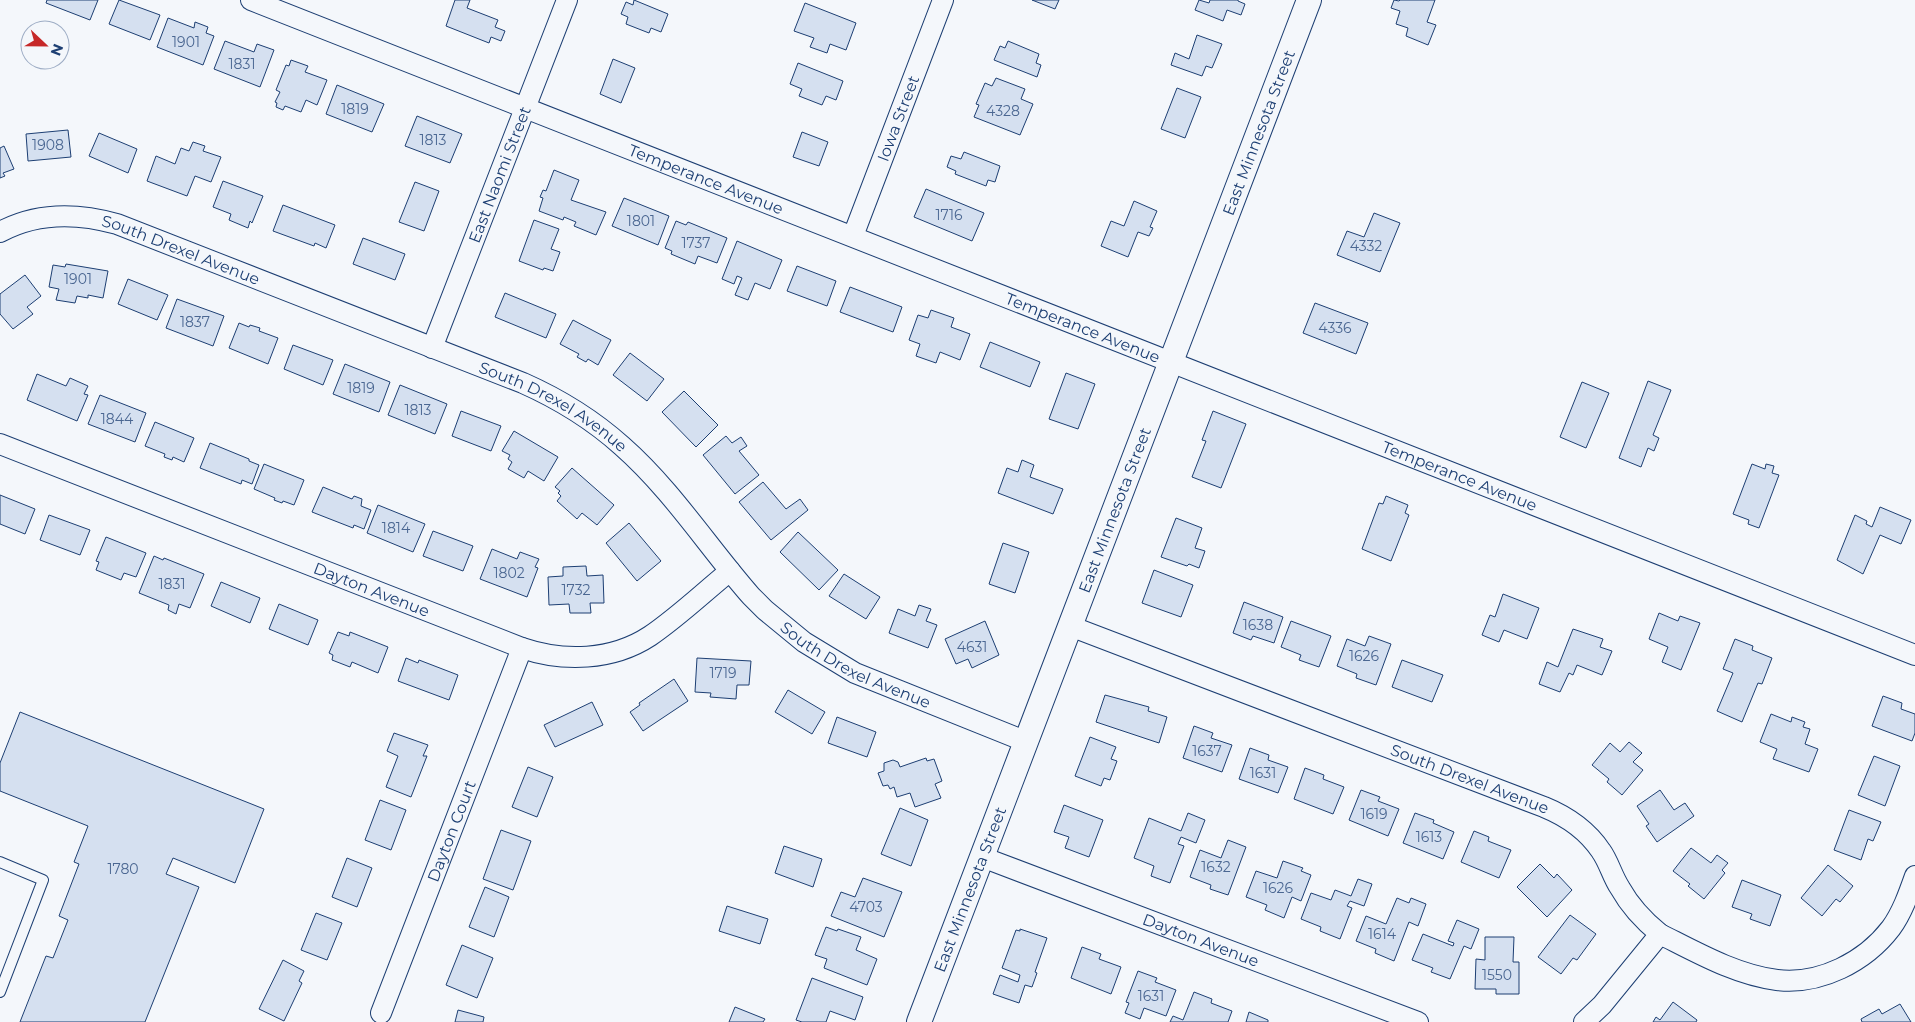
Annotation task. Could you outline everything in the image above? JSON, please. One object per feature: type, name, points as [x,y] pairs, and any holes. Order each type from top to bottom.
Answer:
[{"type":"street","name":"Temperance Avenue","points":[[251,0],[1915,655]]},
{"type":"street","name":"East Naomi Street","points":[[432,348],[567,0]]},
{"type":"street","name":"Iowa Street","points":[[853,236],[943,0]]},
{"type":"street","name":"East Minnesota Street","points":[[919,1022],[1309,0]]},
{"type":"street","name":"South Drexel Avenue","points":[[0,232],[44,217],[70,216],[102,219],[532,387],[568,406],[601,428],[624,448],[659,483],[730,571],[765,610],[804,642],[838,663],[873,681],[1027,742]]},
{"type":"street","name":"Dayton Avenue","points":[[0,444],[522,648],[552,656],[572,658],[602,655],[632,646],[654,633],[730,571]]},
{"type":"street","name":"South Drexel Avenue","points":[[1070,626],[1544,806],[1560,814],[1583,830],[1595,844],[1630,904],[1640,917],[1660,934],[1708,958],[1760,977],[1792,981],[1806,979],[1843,967],[1861,957],[1878,943],[1892,927],[1915,876]]},
{"type":"street","name":"Dayton Court","points":[[381,1013],[522,648]]},
{"type":"street","name":"Dayton Avenue","points":[[982,857],[1418,1022]]},
{"type":"street","points":[[1584,1022],[1602,1005],[1660,934]]},
{"type":"lane","points":[[0,862],[43,880],[0,992]]},
{"type":"building","points":[[47,0],[98,0],[90,20],[46,3]]},
{"type":"building","points":[[119,0],[160,15],[150,40],[109,24]]},
{"type":"building","points":[[455,0],[470,0],[467,8],[498,20],[495,27],[505,31],[501,41],[491,37],[489,43],[446,26]]},
{"type":"building","points":[[634,0],[668,14],[661,32],[651,28],[649,33],[626,24],[628,17],[621,14],[626,2],[633,5]]},
{"type":"building","points":[[1032,0],[1059,0],[1055,9]]},
{"type":"building","points":[[1199,0],[1209,3],[1210,0],[1238,0],[1245,4],[1241,15],[1227,10],[1223,21],[1195,10]]},
{"type":"building","points":[[1394,0],[1435,0],[1427,22],[1436,25],[1428,45],[1406,36],[1408,28],[1396,24],[1400,11],[1391,8]]},
{"type":"building","points":[[805,3],[856,23],[846,50],[830,44],[827,53],[810,47],[814,38],[794,31]]},
{"type":"building","points":[[168,18],[194,28],[195,22],[208,27],[206,33],[214,36],[203,65],[157,47]]},
{"type":"building","points":[[1197,35],[1222,44],[1212,68],[1206,66],[1202,76],[1171,65],[1175,53],[1189,59]]},
{"type":"building","points":[[225,41],[254,52],[257,44],[274,50],[260,87],[214,69]]},
{"type":"building","points":[[1008,41],[1039,54],[1036,63],[1041,65],[1037,77],[994,60],[1000,46],[1005,48]]},
{"type":"building","points":[[613,59],[635,68],[621,103],[600,94]]},
{"type":"building","points":[[291,60],[308,66],[305,72],[327,80],[317,105],[306,100],[301,112],[285,106],[283,110],[276,107],[277,103],[275,102],[280,92],[276,90],[286,65],[289,66]]},
{"type":"building","points":[[798,63],[843,81],[836,100],[826,96],[822,105],[799,96],[802,89],[790,84]]},
{"type":"building","points":[[996,78],[1025,89],[1021,99],[1033,104],[1020,135],[974,117],[979,105],[976,104],[985,83],[992,86]]},
{"type":"building","points":[[337,85],[384,104],[372,132],[326,114]]},
{"type":"building","points":[[1177,88],[1201,97],[1185,138],[1161,129]]},
{"type":"building","points":[[417,116],[462,134],[450,163],[405,146]]},
{"type":"building","points":[[68,130],[71,157],[28,161],[26,134]]},
{"type":"building","points":[[802,132],[828,142],[819,166],[793,157]]},
{"type":"building","points":[[99,133],[137,149],[128,173],[89,156]]},
{"type":"building","points":[[193,142],[205,146],[203,151],[221,157],[211,182],[195,176],[187,196],[147,181],[156,156],[175,164],[181,148],[189,151]]},
{"type":"building","points":[[4,146],[14,169],[3,173],[5,176],[0,178],[0,148]]},
{"type":"building","points":[[964,152],[1000,166],[995,182],[988,180],[986,186],[955,174],[956,171],[947,167],[951,156],[961,159]]},
{"type":"building","points":[[554,170],[579,180],[571,200],[606,212],[596,235],[574,226],[576,222],[564,217],[563,220],[539,211],[543,198],[540,197],[543,190],[546,191]]},
{"type":"building","points":[[223,181],[263,196],[248,228],[229,220],[231,214],[213,207]]},
{"type":"building","points":[[415,182],[439,191],[424,231],[399,222]]},
{"type":"building","points":[[926,189],[984,213],[972,241],[914,217]]},
{"type":"building","points":[[624,198],[669,216],[658,245],[612,226]]},
{"type":"building","points":[[1134,201],[1157,211],[1150,227],[1153,228],[1149,236],[1138,232],[1128,257],[1101,246],[1111,221],[1124,226]]},
{"type":"building","points":[[283,205],[335,225],[326,248],[315,243],[314,246],[273,231]]},
{"type":"building","points":[[1374,213],[1400,223],[1380,272],[1337,255],[1347,231],[1364,237]]},
{"type":"building","points":[[534,220],[559,229],[551,249],[560,252],[553,271],[544,268],[543,270],[519,261]]},
{"type":"building","points":[[676,221],[686,225],[688,222],[727,238],[717,263],[698,256],[695,264],[671,254],[672,251],[665,248]]},
{"type":"building","points":[[363,238],[405,254],[395,280],[353,264]]},
{"type":"building","points":[[737,241],[782,260],[770,289],[755,283],[748,300],[735,295],[742,278],[737,276],[734,284],[722,279]]},
{"type":"building","points":[[66,264],[108,271],[103,298],[88,295],[88,298],[77,296],[75,303],[56,300],[59,289],[49,287],[53,265],[65,267]]},
{"type":"building","points":[[797,266],[836,281],[827,306],[787,291]]},
{"type":"building","points":[[25,275],[41,296],[27,307],[33,314],[13,329],[0,314],[0,294]]},
{"type":"building","points":[[128,279],[168,295],[157,320],[118,304]]},
{"type":"building","points":[[850,287],[902,307],[893,332],[840,312]]},
{"type":"building","points":[[505,293],[556,314],[546,338],[495,317]]},
{"type":"building","points":[[177,299],[224,316],[213,346],[166,328]]},
{"type":"building","points":[[1315,303],[1368,323],[1356,354],[1303,333]]},
{"type":"building","points":[[931,310],[954,318],[951,327],[970,334],[960,360],[940,352],[936,363],[916,356],[920,344],[909,340],[918,315],[928,318]]},
{"type":"building","points":[[573,320],[611,340],[598,365],[588,359],[586,362],[577,357],[579,354],[560,344]]},
{"type":"building","points":[[239,323],[249,327],[250,325],[260,328],[259,331],[278,338],[268,364],[229,348]]},
{"type":"building","points":[[990,342],[1040,362],[1030,387],[980,367]]},
{"type":"building","points":[[293,345],[333,360],[323,385],[284,369]]},
{"type":"building","points":[[630,353],[664,379],[647,401],[613,375]]},
{"type":"building","points":[[345,364],[390,382],[379,412],[333,394]]},
{"type":"building","points":[[1066,373],[1095,384],[1078,429],[1049,419]]},
{"type":"building","points":[[37,374],[66,386],[70,378],[88,386],[84,394],[88,395],[77,421],[27,400]]},
{"type":"building","points":[[1648,381],[1671,390],[1653,435],[1659,438],[1654,451],[1648,448],[1641,467],[1619,458]]},
{"type":"building","points":[[1582,382],[1609,393],[1586,448],[1560,437]]},
{"type":"building","points":[[400,385],[447,404],[435,434],[388,415]]},
{"type":"building","points":[[684,391],[718,425],[696,447],[662,412]]},
{"type":"building","points":[[100,395],[146,413],[135,442],[88,424]]},
{"type":"building","points":[[461,411],[501,426],[491,451],[452,436]]},
{"type":"building","points":[[1213,411],[1246,424],[1221,488],[1192,477],[1206,441],[1202,440]]},
{"type":"building","points":[[155,422],[194,438],[184,462],[173,457],[172,460],[164,457],[165,454],[145,446]]},
{"type":"building","points":[[514,431],[558,457],[544,481],[528,471],[524,478],[508,469],[512,462],[508,459],[510,455],[502,451]]},
{"type":"building","points":[[726,436],[732,443],[741,437],[747,446],[739,451],[759,475],[735,494],[703,455]]},
{"type":"building","points":[[210,443],[259,465],[252,484],[242,480],[241,484],[200,468]]},
{"type":"building","points":[[1022,460],[1034,465],[1030,477],[1063,489],[1053,514],[998,493],[1007,468],[1018,472]]},
{"type":"building","points":[[264,464],[304,480],[294,505],[274,500],[275,498],[254,489]]},
{"type":"building","points":[[1752,464],[1765,469],[1766,464],[1774,466],[1772,473],[1779,475],[1759,528],[1748,524],[1749,520],[1733,514]]},
{"type":"building","points":[[572,468],[614,505],[597,525],[582,513],[577,519],[557,501],[561,496],[558,493],[560,491],[555,487]]},
{"type":"building","points":[[763,482],[786,509],[800,499],[808,510],[771,540],[739,502]]},
{"type":"building","points":[[323,487],[352,499],[354,496],[362,499],[361,506],[371,510],[364,529],[354,525],[353,528],[312,512]]},
{"type":"building","points":[[0,495],[35,509],[25,534],[0,524]]},
{"type":"building","points":[[1386,496],[1408,505],[1405,513],[1409,515],[1391,561],[1362,549],[1379,503],[1383,504]]},
{"type":"building","points":[[378,505],[425,524],[413,552],[367,533]]},
{"type":"building","points":[[1880,507],[1911,520],[1901,544],[1880,535],[1863,574],[1837,560],[1855,515],[1867,521],[1866,524],[1872,527]]},
{"type":"building","points":[[49,515],[90,530],[80,555],[40,540]]},
{"type":"building","points":[[1176,518],[1202,528],[1195,548],[1205,551],[1199,568],[1161,557]]},
{"type":"building","points":[[629,523],[661,561],[637,581],[606,543]]},
{"type":"building","points":[[433,531],[473,546],[463,571],[423,556]]},
{"type":"building","points":[[798,532],[838,570],[819,590],[780,552]]},
{"type":"building","points":[[106,537],[146,553],[136,577],[124,573],[121,580],[96,570],[99,562],[96,561]]},
{"type":"building","points":[[1003,543],[1029,552],[1015,593],[989,584]]},
{"type":"building","points":[[492,549],[517,559],[520,552],[539,559],[535,567],[538,568],[527,597],[480,579]]},
{"type":"building","points":[[154,556],[163,560],[164,558],[204,574],[190,608],[179,604],[176,614],[168,610],[169,605],[139,593]]},
{"type":"building","points":[[586,566],[587,576],[603,575],[604,603],[590,603],[591,613],[570,613],[569,604],[549,605],[548,577],[563,576],[563,567]]},
{"type":"building","points":[[1154,570],[1193,585],[1181,617],[1142,603]]},
{"type":"building","points":[[844,574],[880,597],[866,619],[829,596]]},
{"type":"building","points":[[221,582],[260,598],[250,623],[211,606]]},
{"type":"building","points":[[1503,594],[1539,608],[1527,639],[1504,630],[1499,642],[1482,635],[1490,615],[1495,617]]},
{"type":"building","points":[[1244,602],[1283,617],[1274,643],[1253,636],[1251,640],[1233,633]]},
{"type":"building","points":[[279,604],[318,620],[308,645],[269,629]]},
{"type":"building","points":[[919,605],[931,609],[926,621],[937,625],[928,648],[889,633],[898,609],[915,616]]},
{"type":"building","points":[[1659,613],[1678,621],[1680,616],[1700,623],[1681,670],[1662,662],[1668,647],[1649,639]]},
{"type":"building","points":[[985,621],[999,655],[972,668],[968,659],[956,664],[945,639]]},
{"type":"building","points":[[1291,621],[1331,636],[1319,667],[1299,660],[1301,655],[1281,647]]},
{"type":"building","points":[[1573,629],[1603,639],[1600,647],[1612,651],[1602,675],[1577,665],[1573,675],[1569,673],[1560,692],[1539,684],[1547,662],[1558,667]]},
{"type":"building","points":[[338,632],[349,636],[350,632],[388,647],[378,673],[352,662],[350,667],[332,660],[333,655],[329,653]]},
{"type":"building","points":[[1369,636],[1391,644],[1376,685],[1356,678],[1357,674],[1337,666],[1347,639],[1365,646]]},
{"type":"building","points":[[1735,639],[1753,646],[1752,650],[1772,658],[1762,684],[1758,683],[1742,722],[1717,711],[1733,673],[1723,669]]},
{"type":"building","points":[[406,658],[418,663],[419,660],[458,675],[449,700],[398,681]]},
{"type":"building","points":[[697,658],[751,661],[749,685],[737,685],[736,699],[710,697],[711,693],[695,692]]},
{"type":"building","points":[[1402,660],[1443,675],[1432,702],[1392,687]]},
{"type":"building","points":[[674,679],[688,701],[643,731],[630,712],[640,705],[639,703]]},
{"type":"building","points":[[788,690],[825,712],[812,734],[775,712]]},
{"type":"building","points":[[1105,695],[1149,707],[1148,711],[1167,717],[1159,743],[1096,722]]},
{"type":"building","points":[[1883,696],[1902,703],[1901,709],[1915,714],[1915,733],[1912,741],[1872,726]]},
{"type":"building","points":[[592,702],[603,725],[555,747],[544,725]]},
{"type":"building","points":[[20,712],[264,809],[235,883],[173,858],[166,874],[199,887],[145,1022],[20,1022],[46,956],[53,958],[68,920],[59,916],[79,864],[74,862],[88,826],[0,791],[0,763]]},
{"type":"building","points":[[1771,714],[1791,722],[1792,717],[1805,722],[1803,727],[1810,729],[1805,744],[1818,749],[1809,772],[1773,759],[1777,749],[1760,742]]},
{"type":"building","points":[[837,717],[876,732],[867,757],[828,743]]},
{"type":"building","points":[[1194,726],[1213,733],[1211,738],[1232,745],[1222,772],[1183,758]]},
{"type":"building","points":[[394,733],[428,745],[423,756],[427,756],[411,797],[386,787],[398,756],[387,751]]},
{"type":"building","points":[[1090,737],[1116,747],[1111,759],[1117,761],[1110,780],[1104,778],[1101,786],[1075,776]]},
{"type":"building","points":[[1629,742],[1642,753],[1633,762],[1643,770],[1622,795],[1607,782],[1609,779],[1592,765],[1610,743],[1620,752]]},
{"type":"building","points":[[1250,748],[1269,755],[1268,760],[1288,767],[1278,793],[1239,779]]},
{"type":"building","points":[[1874,756],[1900,766],[1885,806],[1858,795]]},
{"type":"building","points":[[926,758],[927,761],[934,759],[942,781],[935,784],[941,798],[915,807],[910,793],[897,797],[894,787],[890,789],[888,785],[883,786],[878,773],[884,771],[884,763],[893,760],[898,762],[900,767]]},
{"type":"building","points":[[528,767],[553,777],[537,817],[512,807]]},
{"type":"building","points":[[1305,768],[1324,775],[1323,779],[1344,787],[1333,814],[1294,799]]},
{"type":"building","points":[[1361,790],[1380,797],[1378,801],[1399,809],[1388,836],[1349,820]]},
{"type":"building","points":[[1660,790],[1674,810],[1685,803],[1694,816],[1657,842],[1646,826],[1649,824],[1637,806]]},
{"type":"building","points":[[380,800],[406,810],[391,850],[365,840]]},
{"type":"building","points":[[1064,805],[1103,820],[1089,857],[1065,848],[1069,837],[1054,832]]},
{"type":"building","points":[[900,808],[928,820],[911,866],[881,854]]},
{"type":"building","points":[[1849,810],[1881,822],[1873,841],[1868,839],[1861,860],[1834,850]]},
{"type":"building","points":[[1188,813],[1205,820],[1196,843],[1181,837],[1178,844],[1184,846],[1170,883],[1151,876],[1154,866],[1134,858],[1149,818],[1181,831]]},
{"type":"building","points":[[1415,813],[1434,820],[1433,823],[1454,832],[1443,859],[1403,843]]},
{"type":"building","points":[[501,830],[531,841],[513,890],[483,879]]},
{"type":"building","points":[[1474,831],[1489,837],[1488,841],[1511,850],[1499,878],[1461,862]]},
{"type":"building","points":[[1228,840],[1246,847],[1228,895],[1210,889],[1211,885],[1190,877],[1200,850],[1221,858]]},
{"type":"building","points":[[784,846],[822,859],[813,887],[775,873]]},
{"type":"building","points":[[1691,848],[1711,863],[1717,855],[1728,863],[1722,870],[1725,873],[1704,899],[1688,886],[1690,884],[1673,871]]},
{"type":"building","points":[[347,858],[372,868],[357,907],[332,897]]},
{"type":"building","points":[[1283,861],[1303,868],[1301,871],[1311,875],[1301,901],[1292,897],[1284,918],[1265,910],[1267,905],[1246,897],[1256,871],[1277,878]]},
{"type":"building","points":[[1540,864],[1554,878],[1557,874],[1572,890],[1547,917],[1517,887]]},
{"type":"building","points":[[1828,865],[1853,886],[1840,902],[1836,899],[1822,916],[1801,898]]},
{"type":"building","points":[[863,878],[902,892],[884,937],[831,916],[841,892],[855,897]]},
{"type":"building","points":[[1358,879],[1372,884],[1364,906],[1350,901],[1347,906],[1352,908],[1340,939],[1320,931],[1321,927],[1301,919],[1311,893],[1331,900],[1335,890],[1351,896]]},
{"type":"building","points":[[1742,880],[1781,895],[1770,926],[1750,919],[1752,914],[1732,907]]},
{"type":"building","points":[[485,887],[509,897],[494,937],[469,927]]},
{"type":"building","points":[[1397,898],[1409,903],[1411,898],[1426,904],[1418,926],[1409,922],[1394,961],[1375,953],[1376,949],[1356,941],[1366,916],[1386,924]]},
{"type":"building","points":[[727,906],[768,919],[760,944],[719,931]]},
{"type":"building","points":[[316,913],[342,923],[327,960],[301,950]]},
{"type":"building","points":[[1570,915],[1596,934],[1577,960],[1573,958],[1561,974],[1538,957]]},
{"type":"building","points":[[1457,920],[1479,929],[1471,949],[1464,946],[1450,979],[1431,972],[1433,968],[1412,960],[1423,934],[1453,946],[1454,943],[1448,941]]},
{"type":"building","points":[[826,927],[861,937],[856,950],[877,959],[867,985],[824,968],[827,959],[815,955]]},
{"type":"building","points":[[1020,929],[1047,938],[1035,972],[1037,973],[1032,987],[1025,985],[1019,1003],[993,994],[1000,975],[1018,982],[1020,975],[1002,968],[1016,930],[1020,931]]},
{"type":"building","points":[[1485,937],[1514,937],[1513,962],[1519,962],[1519,994],[1496,994],[1496,989],[1475,989],[1476,959],[1485,960]]},
{"type":"building","points":[[462,945],[493,958],[477,998],[446,985]]},
{"type":"building","points":[[1082,947],[1101,954],[1099,959],[1121,967],[1111,994],[1071,978]]},
{"type":"building","points":[[283,960],[304,971],[299,981],[302,983],[284,1021],[259,1009]]},
{"type":"building","points":[[1138,971],[1157,978],[1155,982],[1176,990],[1166,1016],[1144,1008],[1140,1019],[1125,1013],[1129,1003],[1126,1002]]},
{"type":"building","points":[[812,978],[863,997],[855,1020],[830,1011],[826,1022],[802,1022],[796,1020]]},
{"type":"building","points":[[1194,992],[1212,999],[1211,1003],[1232,1011],[1228,1022],[1170,1022],[1173,1016],[1183,1020]]},
{"type":"building","points":[[1673,1002],[1697,1020],[1696,1022],[1653,1022],[1656,1017],[1660,1020]]},
{"type":"building","points":[[1900,1004],[1911,1022],[1862,1022],[1861,1019],[1879,1009],[1882,1014]]},
{"type":"building","points":[[735,1007],[765,1019],[763,1022],[729,1022]]},
{"type":"building","points":[[458,1010],[484,1017],[483,1022],[455,1022]]},
{"type":"building","points":[[1249,1012],[1268,1020],[1268,1022],[1246,1022]]}]
